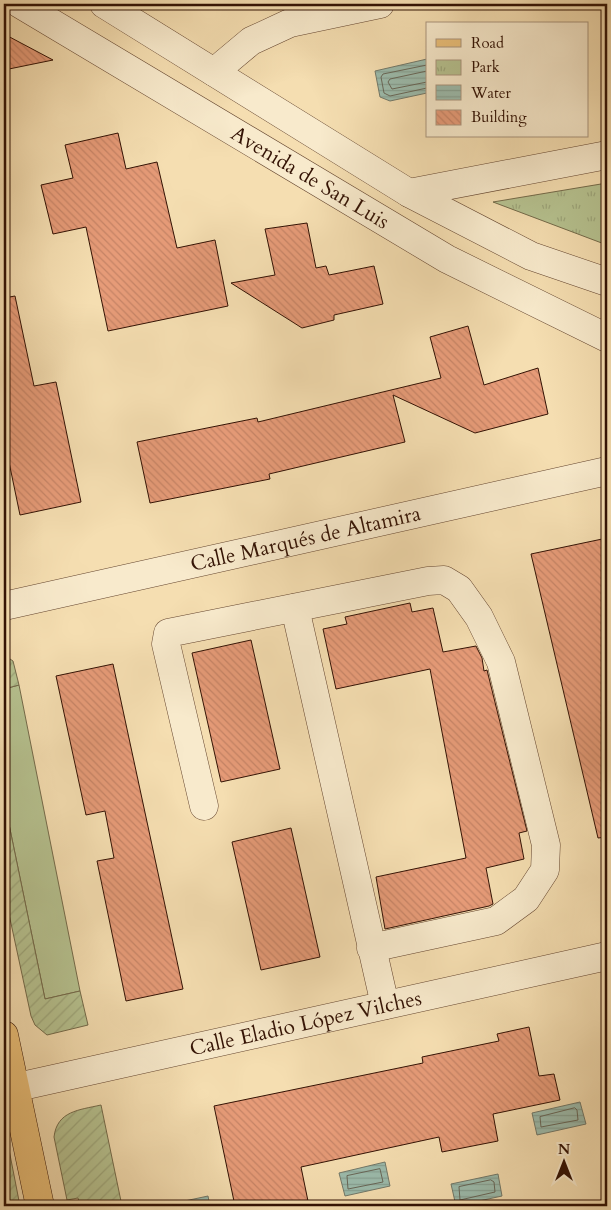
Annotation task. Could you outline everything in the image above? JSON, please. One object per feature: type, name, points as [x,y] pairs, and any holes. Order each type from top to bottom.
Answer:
[{"type":"main road","points":[[4,1035],[9,1089],[40,1206]]},
{"type":"street","name":"Avenida de San Luis","points":[[20,4],[447,259],[607,338]]},
{"type":"street","name":"Avenida de San Luis","points":[[104,4],[409,193],[531,256],[607,282]]},
{"type":"street","points":[[214,72],[252,41],[290,23],[380,4]]},
{"type":"street","points":[[409,193],[607,155]]},
{"type":"street","name":"Calle Marqués de Altamira","points":[[4,606],[607,471]]},
{"type":"street","points":[[204,806],[166,644],[168,633],[428,581],[444,580],[459,589],[479,617],[501,662],[546,845],[545,870],[526,899],[496,921],[371,948]]},
{"type":"street","points":[[295,608],[385,1005]]},
{"type":"street","name":"Calle Eladio López Vilches","points":[[9,1089],[607,956]]},
{"type":"green space","points":[[607,183],[607,245],[493,202]]},
{"type":"green space","points":[[10,659],[13,661],[19,685],[4,689],[4,661]]},
{"type":"green space","points":[[19,685],[80,991],[45,999],[4,800],[4,689]]},
{"type":"green space","points":[[4,800],[45,999],[80,991],[88,1025],[47,1035],[35,1025],[31,1016],[4,891]]},
{"type":"green space","points":[[101,1105],[122,1206],[80,1206],[78,1198],[67,1200],[54,1137],[56,1128],[64,1117],[77,1110]]},
{"type":"green space","points":[[5,1129],[20,1206],[4,1206]]},
{"type":"water","points":[[426,59],[426,93],[390,101],[380,97],[375,71]]},
{"type":"water","points":[[580,1102],[586,1124],[537,1135],[532,1113]]},
{"type":"water","points":[[385,1162],[390,1186],[345,1196],[339,1173]]},
{"type":"water","points":[[498,1174],[502,1196],[456,1206],[451,1184]]},
{"type":"water","points":[[208,1196],[210,1206],[180,1206],[180,1202]]},
{"type":"building","points":[[4,34],[53,60],[4,70]]},
{"type":"building","points":[[118,133],[126,169],[157,162],[177,248],[215,240],[228,306],[108,331],[86,227],[53,234],[41,185],[73,178],[65,145]]},
{"type":"building","points":[[307,223],[316,268],[326,266],[329,275],[374,266],[383,304],[334,315],[334,320],[302,328],[231,283],[275,275],[265,229]]},
{"type":"building","points":[[15,296],[34,386],[56,382],[81,502],[20,515],[4,438],[4,298]]},
{"type":"building","points":[[468,326],[484,385],[538,368],[548,414],[475,433],[393,395],[405,442],[269,474],[270,479],[150,503],[137,442],[257,418],[258,422],[441,378],[430,337]]},
{"type":"building","points":[[607,538],[607,837],[598,838],[531,554]]},
{"type":"building","points":[[410,603],[412,612],[433,608],[443,652],[476,646],[482,658],[484,671],[487,670],[527,831],[519,833],[524,859],[486,868],[493,904],[385,929],[376,877],[466,858],[430,669],[336,689],[323,629],[347,624],[345,617]]},
{"type":"building","points":[[251,640],[280,769],[221,782],[192,653]]},
{"type":"building","points":[[113,664],[183,989],[126,1001],[97,861],[114,858],[105,811],[86,815],[56,676]]},
{"type":"building","points":[[291,828],[320,957],[261,970],[232,842]]},
{"type":"building","points":[[529,1027],[539,1076],[554,1074],[560,1100],[493,1114],[498,1141],[442,1152],[439,1137],[301,1167],[309,1206],[235,1206],[214,1106],[423,1063],[422,1057],[499,1041],[497,1034]]}]
